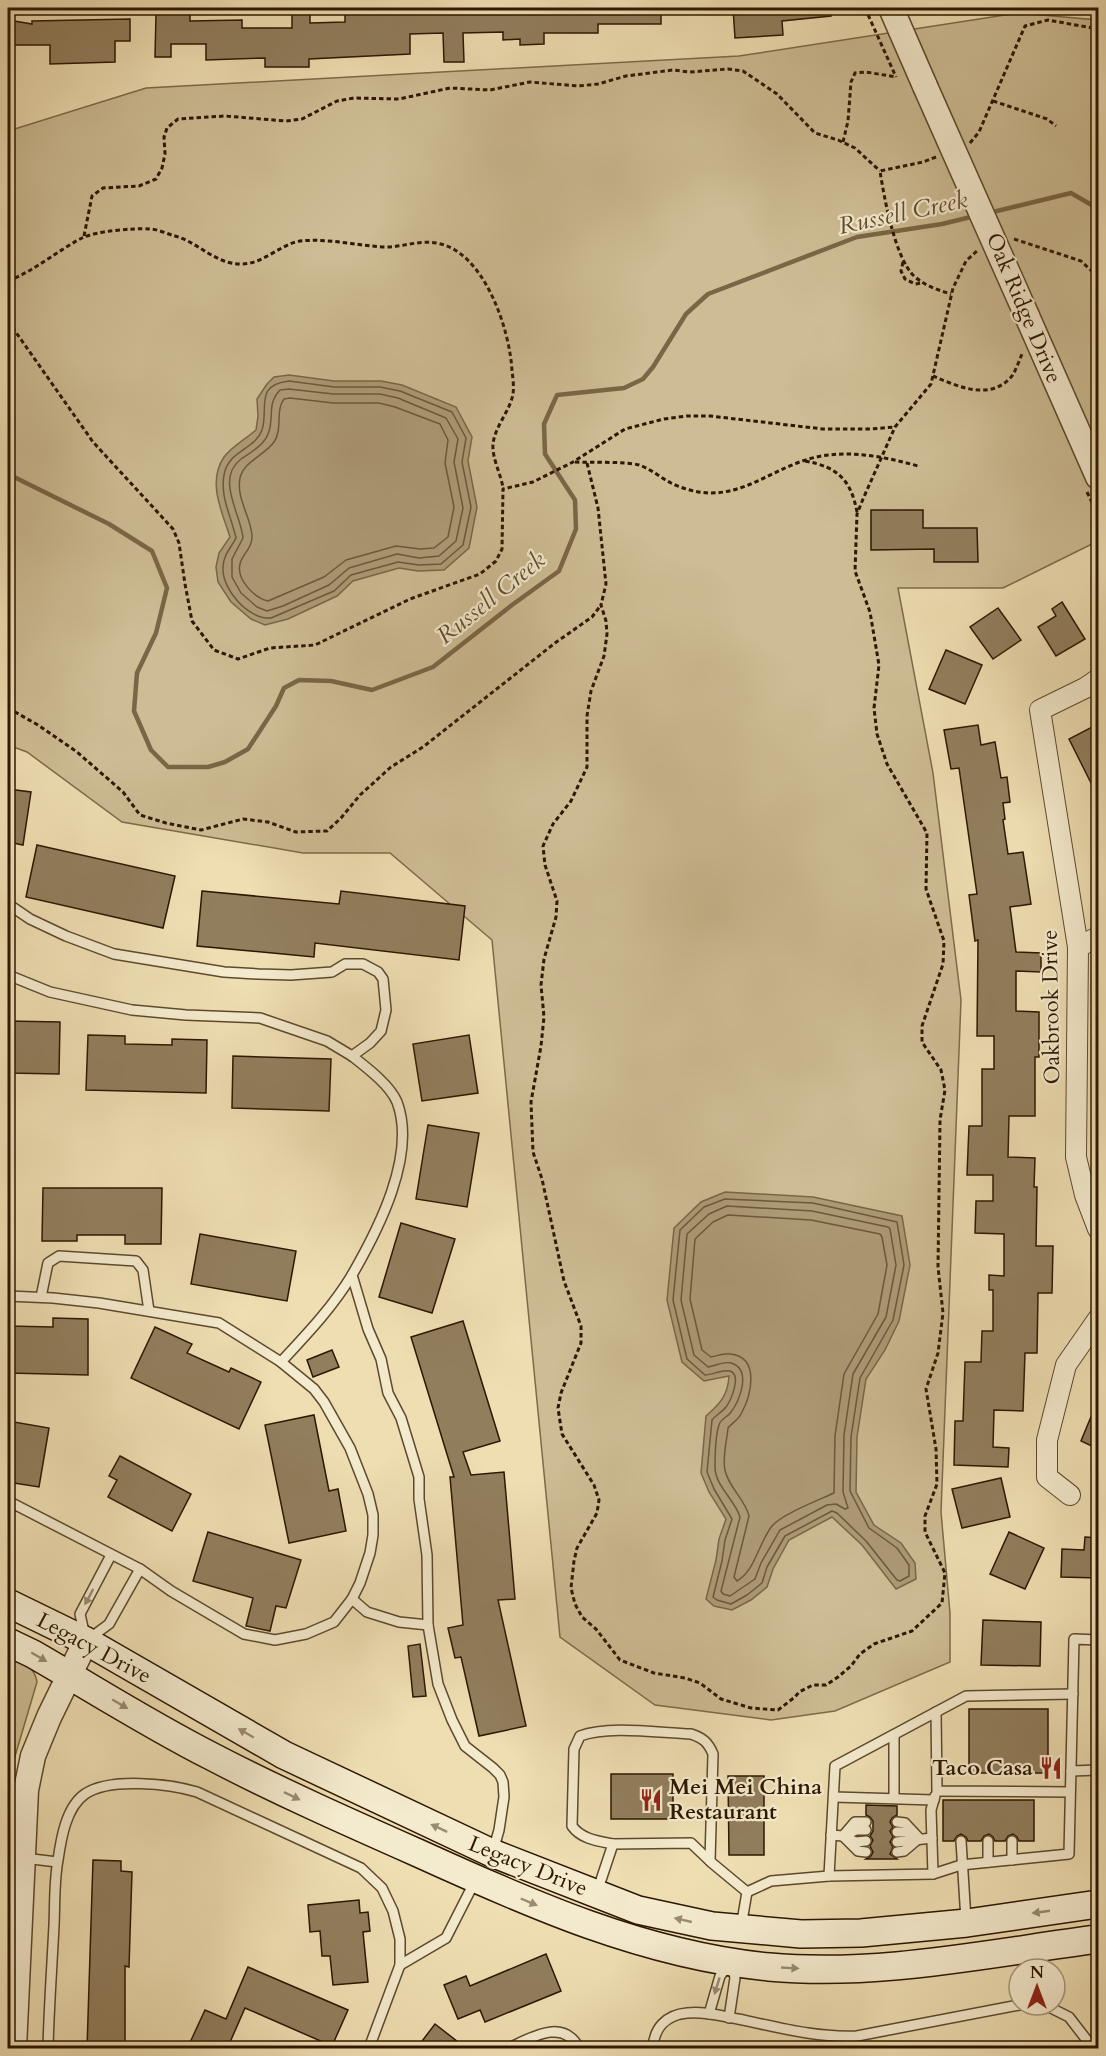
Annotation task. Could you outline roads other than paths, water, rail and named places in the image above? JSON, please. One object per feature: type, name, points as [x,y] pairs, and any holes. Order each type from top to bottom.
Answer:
[{"type":"main road","name":"Legacy Drive","points":[[8,1603],[86,1641],[284,1755],[492,1853],[638,1910],[712,1926],[801,1934],[861,1933],[967,1923],[1098,1904]]},
{"type":"main road","name":"Legacy Drive","points":[[8,1642],[209,1756],[299,1800],[476,1880],[549,1911],[616,1935],[666,1949],[732,1962],[811,1969],[869,1969],[1007,1959]]},
{"type":"main road","points":[[476,1880],[492,1853]]},
{"type":"main road","points":[[732,1962],[740,1929]]},
{"type":"main road","name":"Legacy Drive","points":[[1035,1957],[1098,1939]]},
{"type":"street","name":"Oak Ridge Drive","points":[[891,8],[1027,316],[1094,487]]},
{"type":"street","name":"Oakbrook Drive","points":[[1098,679],[1085,688],[1040,710],[1078,947],[1076,1157],[1085,1195],[1098,1229]]},
{"type":"street","points":[[1078,947],[1098,937]]},
{"type":"street","points":[[1070,1495],[1047,1477],[1047,1440],[1066,1365],[1098,1319]]},
{"type":"street","points":[[14,2049],[27,1790],[33,1756],[86,1641]]},
{"type":"lane","points":[[8,904],[30,919],[66,936],[114,954],[224,972],[258,974],[291,975],[332,972],[345,964],[363,964],[378,972],[383,979],[386,1010],[381,1031],[370,1044],[352,1056]]},
{"type":"lane","points":[[8,975],[50,992],[132,1010],[260,1018],[327,1041],[352,1056],[373,1072],[396,1100],[401,1120],[401,1146],[396,1176],[375,1235],[339,1296],[281,1362]]},
{"type":"lane","points":[[41,1297],[48,1263],[59,1256],[136,1261],[143,1270],[149,1311]]},
{"type":"lane","points":[[352,1275],[368,1329],[381,1359],[388,1393],[401,1418],[419,1477],[419,1499],[427,1555],[428,1625],[438,1684],[465,1746],[500,1775],[503,1782],[504,1797],[498,1836],[492,1853]]},
{"type":"lane","points":[[8,1296],[41,1297],[219,1323],[281,1362],[314,1389],[350,1448],[368,1494],[373,1515],[373,1535],[370,1553],[360,1583],[352,1599],[334,1622],[306,1634],[275,1640],[243,1634],[171,1591],[140,1569],[8,1501]]},
{"type":"lane","points":[[111,1554],[80,1614],[86,1641],[109,1624],[140,1569]]},
{"type":"lane","points":[[352,1599],[367,1612],[399,1622],[428,1625]]},
{"type":"lane","points":[[747,1892],[771,1881],[829,1876],[933,1874],[962,1865],[1069,1854],[1074,1639],[1098,1640]]},
{"type":"lane","points":[[829,1876],[835,1766],[966,1696],[1072,1694]]},
{"type":"lane","points":[[933,1874],[931,1810],[935,1795],[936,1712]]},
{"type":"lane","points":[[710,1861],[713,1754],[709,1744],[702,1738],[691,1734],[593,1731],[580,1736],[574,1749],[572,1826],[576,1832],[593,1840],[613,1844],[691,1843],[710,1861],[747,1892]]},
{"type":"lane","points":[[894,1735],[894,1798]]},
{"type":"lane","points":[[1071,1771],[1098,1770]]},
{"type":"lane","points":[[48,2049],[57,1862],[67,1820],[75,1804],[85,1794],[103,1786],[131,1784],[178,1786],[198,1792],[361,1868],[382,1888],[393,1911],[400,1939],[400,1965],[369,2049]]},
{"type":"lane","points":[[834,1797],[1012,1796],[1070,1792]]},
{"type":"lane","points":[[843,1836],[855,1822],[866,1826]]},
{"type":"lane","points":[[897,1827],[905,1823],[919,1838]]},
{"type":"lane","points":[[831,1835],[843,1836],[866,1847]]},
{"type":"lane","points":[[897,1847],[919,1838],[932,1838]]},
{"type":"lane","points":[[961,1841],[967,1923]]},
{"type":"lane","points":[[988,1842],[988,1862]]},
{"type":"lane","points":[[1012,1842],[1012,1860]]},
{"type":"lane","points":[[596,1894],[613,1844]]},
{"type":"lane","points":[[23,1857],[57,1862]]},
{"type":"lane","points":[[400,1965],[446,1938],[476,1880]]},
{"type":"lane","points":[[740,1929],[747,1892]]},
{"type":"lane","points":[[709,2013],[720,1976],[732,1962]]},
{"type":"lane","points":[[729,2018],[735,1978],[732,1962]]},
{"type":"lane","points":[[653,2049],[654,2034],[660,2024],[686,2013],[709,2013],[838,2037],[857,2036],[1007,2007]]},
{"type":"lane","points":[[1067,2016],[1093,2049]]},
{"type":"lane","points":[[509,2049],[548,2031],[557,2031],[569,2036],[579,2049]]},
{"type":"water","points":[[289,375],[334,381],[381,381],[402,385],[456,407],[472,437],[468,461],[477,507],[469,548],[444,570],[418,571],[399,568],[353,581],[337,596],[288,619],[265,625],[251,619],[231,602],[218,582],[216,567],[219,553],[230,537],[216,487],[219,467],[224,457],[256,430],[257,399],[274,377]]},
{"type":"water","points":[[725,1192],[813,1197],[902,1216],[910,1265],[899,1321],[885,1350],[866,1379],[857,1437],[856,1492],[874,1525],[901,1543],[915,1563],[916,1579],[896,1589],[862,1545],[832,1517],[789,1540],[773,1569],[767,1587],[751,1600],[732,1610],[714,1606],[706,1599],[719,1539],[726,1519],[709,1492],[701,1473],[706,1416],[722,1399],[727,1389],[729,1376],[704,1381],[682,1362],[667,1300],[674,1228],[701,1202]]},
{"type":"waterway","name":"Russell Creek","points":[[989,213],[1071,193],[1095,207],[1098,214]]},
{"type":"waterway","name":"Russell Creek","points":[[8,474],[109,524],[152,551],[167,588],[156,633],[137,673],[134,711],[151,750],[168,767],[208,767],[225,762],[248,749],[276,706],[284,688],[299,680],[331,681],[372,690],[433,667],[559,571],[576,529],[575,500],[545,454],[544,424],[557,395],[624,388],[643,379],[686,314],[708,294],[857,237],[942,224],[975,216]]},
{"type":"place","name":"Taco Casa","points":[[1051,1768]]},
{"type":"place","name":"Mei Mei China Restaurant","points":[[651,1800]]}]
